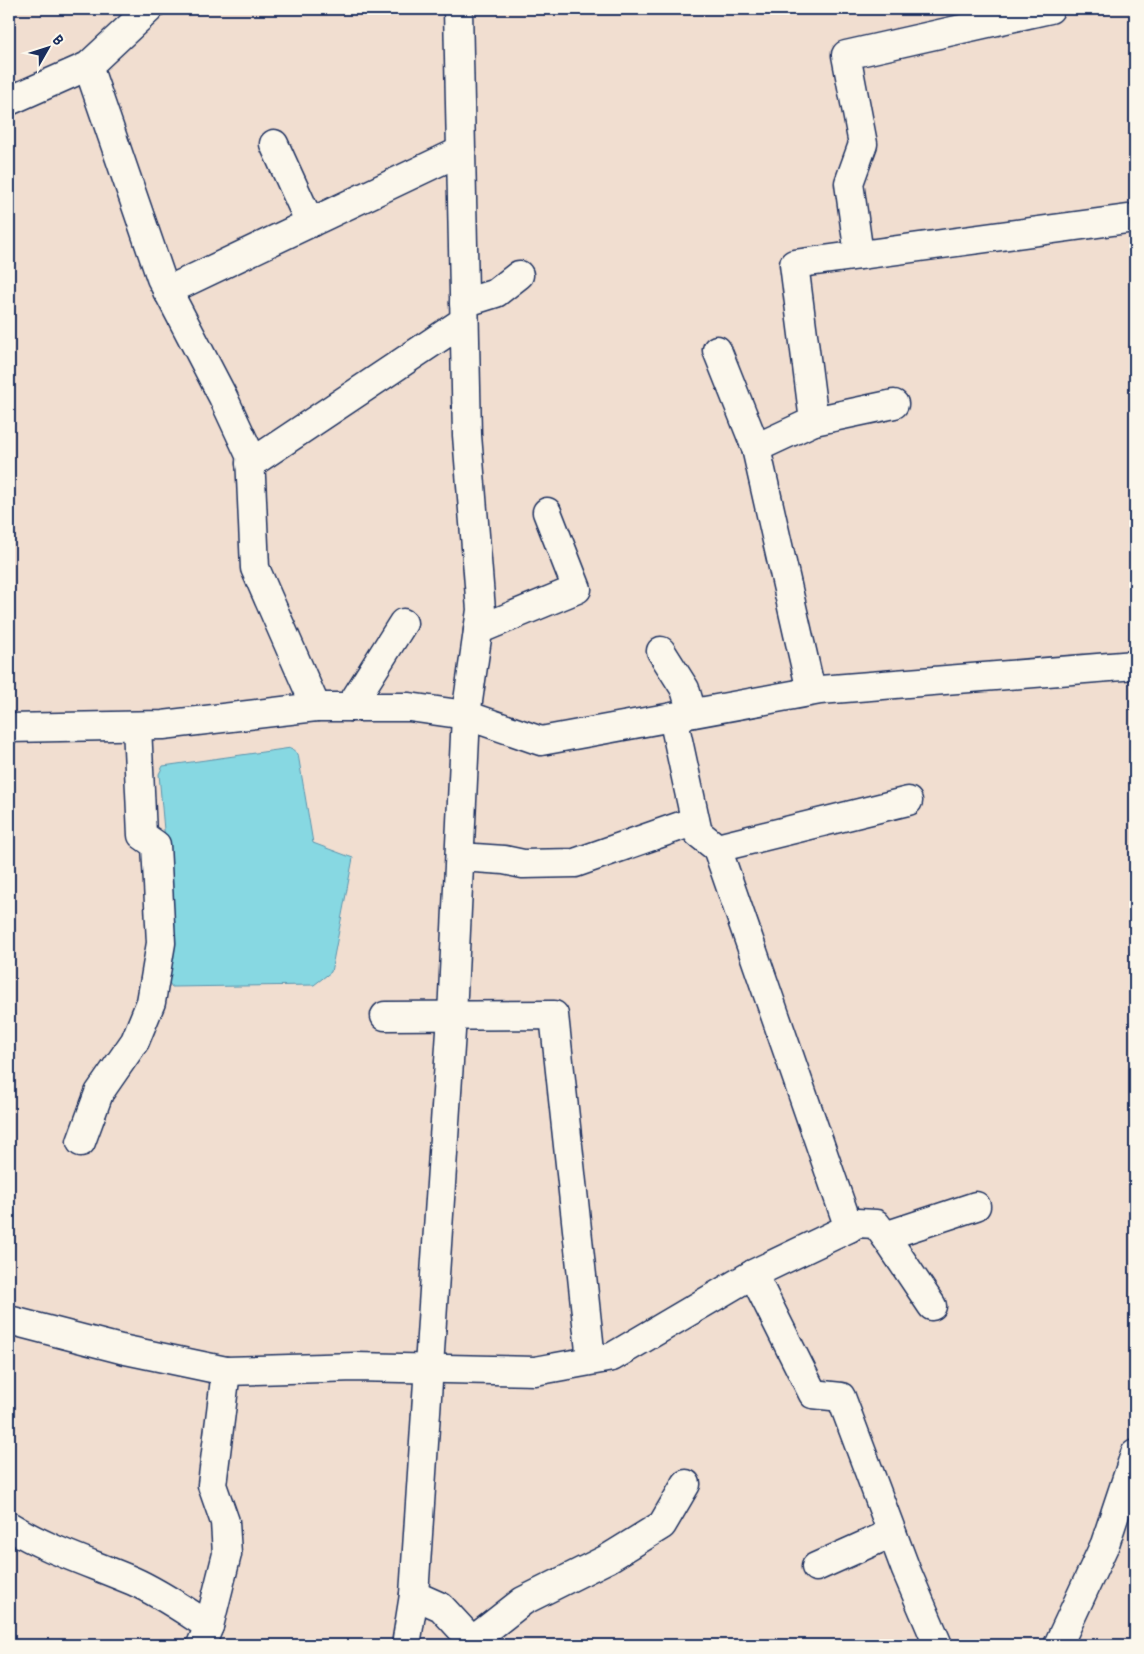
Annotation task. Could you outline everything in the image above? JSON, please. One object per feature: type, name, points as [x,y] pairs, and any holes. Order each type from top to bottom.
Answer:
[{"type":"street","points":[[11,96],[88,66],[149,9]]},
{"type":"street","points":[[406,1645],[414,1595],[452,1016],[466,715],[480,610],[467,435],[458,9]]},
{"type":"street","points":[[859,255],[849,183],[863,144],[846,55],[1050,9]]},
{"type":"street","points":[[88,66],[168,291],[223,396],[250,455],[255,568],[316,707]]},
{"type":"street","points":[[274,144],[310,223]]},
{"type":"street","points":[[168,291],[461,151]]},
{"type":"street","points":[[814,421],[794,264],[1135,218]]},
{"type":"street","points":[[250,464],[464,312],[496,293],[519,275]]},
{"type":"street","points":[[717,350],[756,448],[810,691]]},
{"type":"street","points":[[756,448],[814,421],[894,404]]},
{"type":"street","points":[[478,630],[577,590],[548,512]]},
{"type":"street","points":[[350,707],[404,623]]},
{"type":"street","points":[[661,651],[684,690],[682,715],[698,833],[717,848],[849,1228]]},
{"type":"street","points":[[9,728],[164,725],[316,707],[409,707],[466,715],[540,741],[810,691],[1135,666]]},
{"type":"street","points":[[81,1142],[99,1093],[135,1041],[151,1002],[161,943],[156,845],[142,835],[137,726]]},
{"type":"street","points":[[717,848],[908,801]]},
{"type":"street","points":[[460,857],[504,860],[523,864],[575,863],[695,821]]},
{"type":"street","points":[[385,1016],[554,1015],[591,1360]]},
{"type":"street","points":[[886,1236],[976,1206]]},
{"type":"street","points":[[9,1320],[121,1349],[226,1371],[355,1367],[535,1371],[612,1357],[753,1274],[857,1223],[876,1224],[932,1306]]},
{"type":"street","points":[[753,1274],[813,1394],[841,1397],[892,1533],[938,1645]]},
{"type":"street","points":[[9,1526],[36,1543],[134,1581],[167,1598],[205,1636],[227,1554],[225,1522],[212,1485],[226,1371]]},
{"type":"street","points":[[1058,1645],[1105,1544],[1135,1454]]},
{"type":"street","points":[[414,1595],[441,1606],[474,1643],[523,1601],[607,1558],[662,1524],[686,1484]]},
{"type":"street","points":[[816,1567],[892,1533]]},
{"type":"water","points":[[291,748],[298,754],[313,843],[353,858],[331,972],[314,985],[172,987],[164,976],[168,875],[159,774],[163,766]]}]
